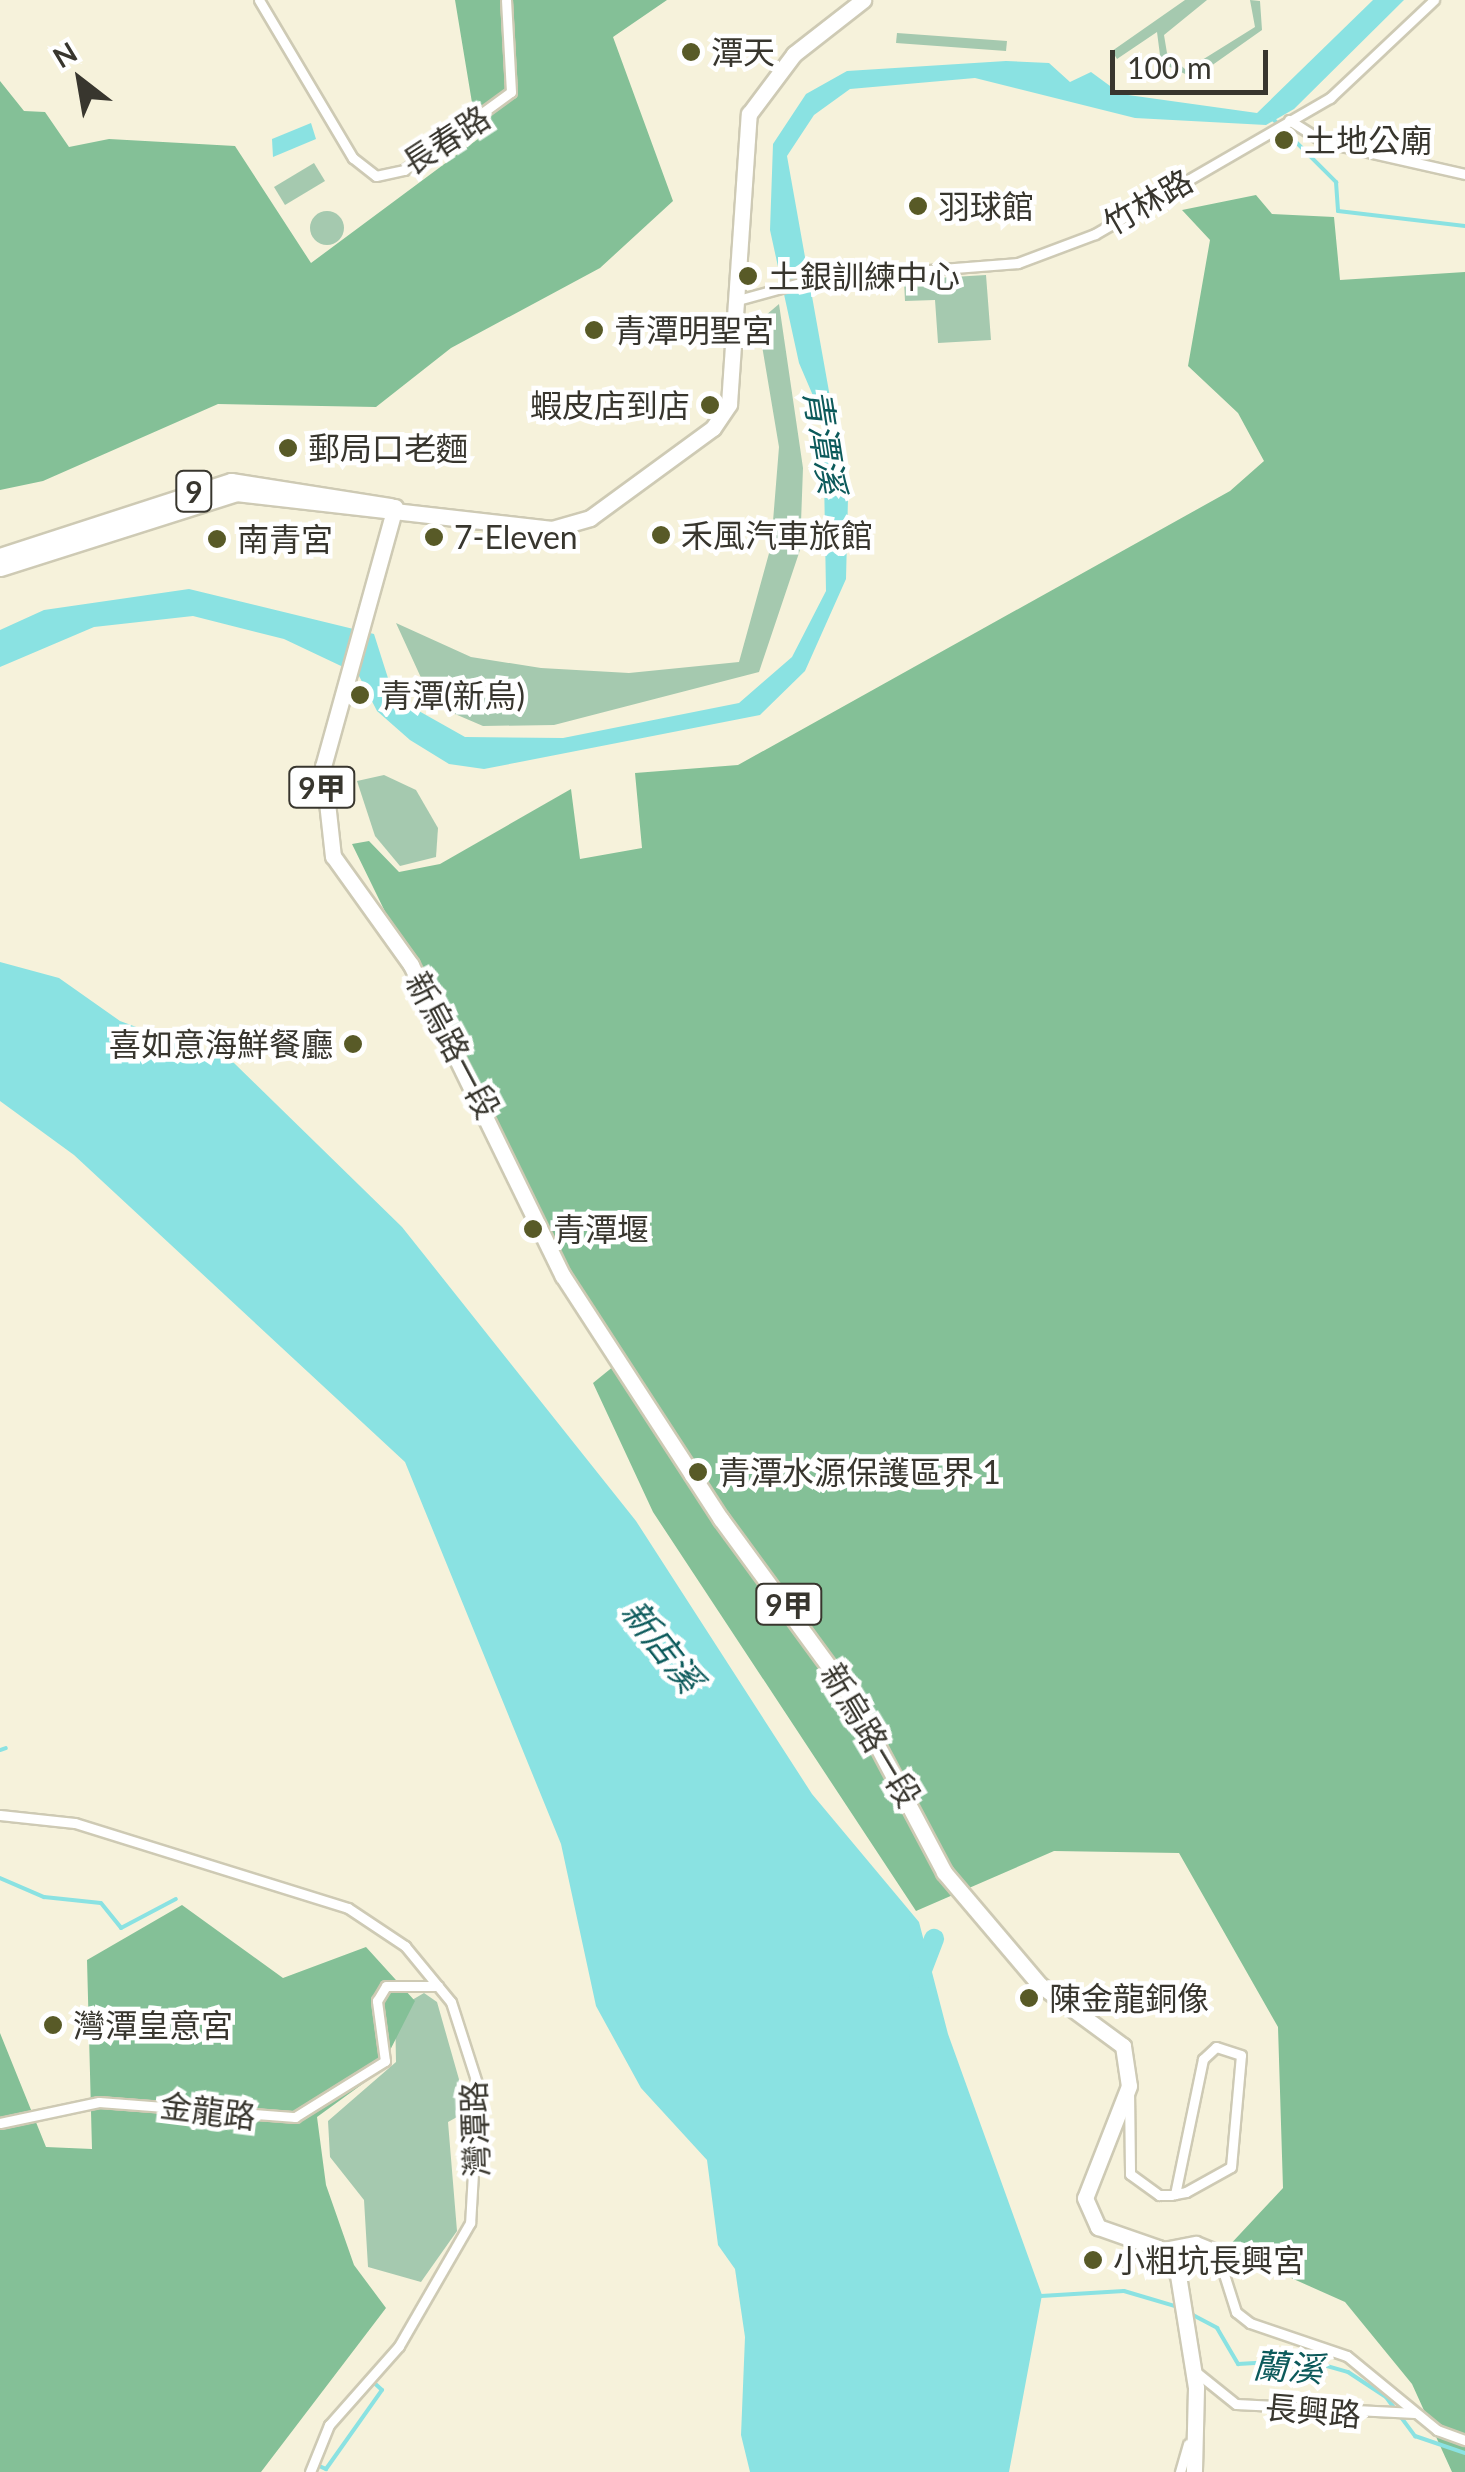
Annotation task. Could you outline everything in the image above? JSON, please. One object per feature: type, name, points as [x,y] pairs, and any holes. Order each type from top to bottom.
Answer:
[{"type":"main road","name":"9","points":[[0,568],[236,493],[395,507],[552,529],[590,518],[698,440],[729,404],[750,114],[794,54],[860,1]]},
{"type":"main road","name":"9","points":[[0,556],[231,481],[370,496],[395,507]]},
{"type":"main road","name":"新烏路一段","points":[[395,507],[373,601],[322,779],[333,856],[410,965],[563,1276],[720,1519],[852,1698],[944,1872],[1040,1985],[1122,2046],[1129,2086]]},
{"type":"main road","points":[[1129,2086],[1085,2198],[1098,2227],[1158,2248],[1178,2274],[1196,2388],[1194,2472]]},
{"type":"street","name":"長春路","points":[[259,0],[353,158],[376,176],[404,170],[512,92],[506,0]]},
{"type":"street","name":"竹林路","points":[[738,300],[814,279],[1045,255],[1330,98],[1434,0]]},
{"type":"street","points":[[1289,120],[1324,142],[1465,174]]},
{"type":"street","name":"灣潭路","points":[[0,1814],[75,1823],[348,1908],[405,1946],[440,1987],[478,2086],[481,2162],[470,2222],[399,2346],[329,2425],[310,2472]]},
{"type":"street","name":"金龍路","points":[[0,2124],[99,2102],[295,2118],[385,2061],[377,2001],[386,1986],[440,1987]]},
{"type":"street","points":[[1129,2086],[1126,2165],[1151,2191],[1175,2194],[1231,2166],[1245,2077],[1236,2049],[1216,2047],[1203,2059],[1175,2194]]},
{"type":"street","points":[[1158,2248],[1196,2241],[1216,2249],[1236,2312],[1369,2368],[1412,2414],[1465,2440]]},
{"type":"street","name":"長興路","points":[[1194,2370],[1236,2404],[1385,2416],[1412,2414]]},
{"type":"street","points":[[1180,2472],[1196,2388]]},
{"type":"green space","points":[[455,0],[667,0],[613,37],[673,201],[600,268],[451,348],[376,407],[218,404],[43,481],[0,490],[0,81],[24,111],[45,112],[69,147],[109,139],[235,146],[311,263],[478,139]]},
{"type":"green space","points":[[1185,0],[1207,0],[1164,35],[1167,53],[1186,70],[1255,27],[1250,0],[1260,1],[1262,30],[1194,78],[1161,63],[1157,32],[1117,59],[1112,51]]},
{"type":"green space","points":[[897,33],[1007,41],[1006,51],[896,43]]},
{"type":"green space","points":[[314,163],[325,181],[285,205],[274,187]]},
{"type":"green space","points":[[1256,195],[1272,214],[1334,217],[1340,280],[1465,272],[1465,2472],[1452,2472],[1412,2384],[1345,2302],[1226,2249],[1283,2188],[1278,2027],[1179,1853],[1054,1851],[916,1911],[653,1512],[593,1383],[625,1357],[558,1266],[352,844],[369,841],[399,872],[440,864],[571,789],[580,859],[642,848],[635,773],[738,765],[1230,491],[1264,461],[1238,413],[1188,366],[1210,240],[1182,210]]},
{"type":"green space","points":[[327,211],[339,216],[344,228],[339,240],[327,245],[315,240],[310,228],[315,216]]},
{"type":"green space","points":[[986,275],[991,340],[938,343],[935,300],[905,301],[904,280]]},
{"type":"green space","points":[[779,304],[803,468],[800,550],[759,672],[554,725],[483,726],[448,711],[428,693],[396,623],[471,657],[541,668],[629,673],[739,662],[771,546],[779,447],[758,322]]},
{"type":"green space","points":[[384,775],[416,790],[438,828],[436,857],[400,866],[375,836],[357,781]]},
{"type":"green space","points":[[182,1905],[283,1978],[366,1947],[415,2001],[379,2072],[317,2117],[326,2185],[354,2265],[386,2308],[261,2472],[0,2472],[0,2033],[46,2147],[92,2149],[87,1960]]},
{"type":"green space","points":[[424,1993],[437,2002],[468,2111],[448,2122],[457,2231],[421,2282],[368,2267],[364,2200],[330,2157],[328,2121],[396,2062],[395,2010]]},
{"type":"water","name":"青潭溪","points":[[1373,0],[1404,0],[1294,109],[1266,125],[1135,118],[975,78],[850,89],[814,115],[787,156],[848,498],[846,579],[805,671],[760,715],[484,769],[449,764],[410,740],[377,711],[358,674],[284,639],[193,616],[94,627],[0,667],[0,630],[44,610],[189,589],[374,634],[394,697],[465,737],[563,738],[739,703],[792,657],[826,591],[823,419],[799,363],[770,230],[773,144],[806,94],[847,71],[1006,61],[1049,63],[1070,82],[1091,72],[1121,94],[1257,113]]},
{"type":"water","points":[[311,123],[316,139],[273,157],[272,139]]},
{"type":"water","name":"新店溪","points":[[0,962],[59,978],[120,1021],[234,1063],[402,1227],[636,1521],[812,1794],[919,1922],[948,2034],[1042,2295],[1009,2472],[750,2472],[741,2435],[745,2337],[735,2269],[718,2245],[707,2160],[641,2088],[596,2006],[561,1844],[405,1462],[74,1155],[0,1101]]},
{"type":"waterway","points":[[1272,118],[1336,182],[1338,211],[1465,226]]},
{"type":"waterway","points":[[0,1750],[6,1748]]},
{"type":"waterway","points":[[0,1878],[44,1897],[101,1903],[121,1928],[176,1899]]},
{"type":"waterway","points":[[919,1978],[934,1939]]},
{"type":"waterway","name":"蘭溪","points":[[1041,2296],[1124,2291],[1178,2307]]},
{"type":"waterway","name":"蘭溪","points":[[1191,2314],[1217,2328],[1238,2364],[1306,2360],[1348,2372],[1386,2397],[1415,2436],[1465,2453]]},
{"type":"waterway","points":[[317,2465],[326,2469],[382,2390],[372,2381]]},
{"type":"place","name":"潭天","points":[[691,52]]},
{"type":"place","name":"土地公廟","points":[[1284,140]]},
{"type":"place","name":"羽球館","points":[[918,206]]},
{"type":"place","name":"土銀訓練中心","points":[[748,276]]},
{"type":"place","name":"青潭明聖宮","points":[[594,330]]},
{"type":"place","name":"蝦皮店到店","points":[[710,405]]},
{"type":"place","name":"郵局口老麵","points":[[288,448]]},
{"type":"place","name":"禾風汽車旅館","points":[[661,535]]},
{"type":"place","name":"7-Eleven","points":[[434,537]]},
{"type":"place","name":"南青宮","points":[[217,539]]},
{"type":"place","name":"青潭(新烏)","points":[[360,695]]},
{"type":"place","name":"喜如意海鮮餐廳","points":[[353,1044]]},
{"type":"place","name":"青潭堰","points":[[533,1229]]},
{"type":"place","name":"青潭水源保護區界 1","points":[[698,1472]]},
{"type":"place","name":"陳金龍銅像","points":[[1029,1998]]},
{"type":"place","name":"灣潭皇意宮","points":[[53,2025]]},
{"type":"place","name":"小粗坑長興宮","points":[[1093,2260]]}]
